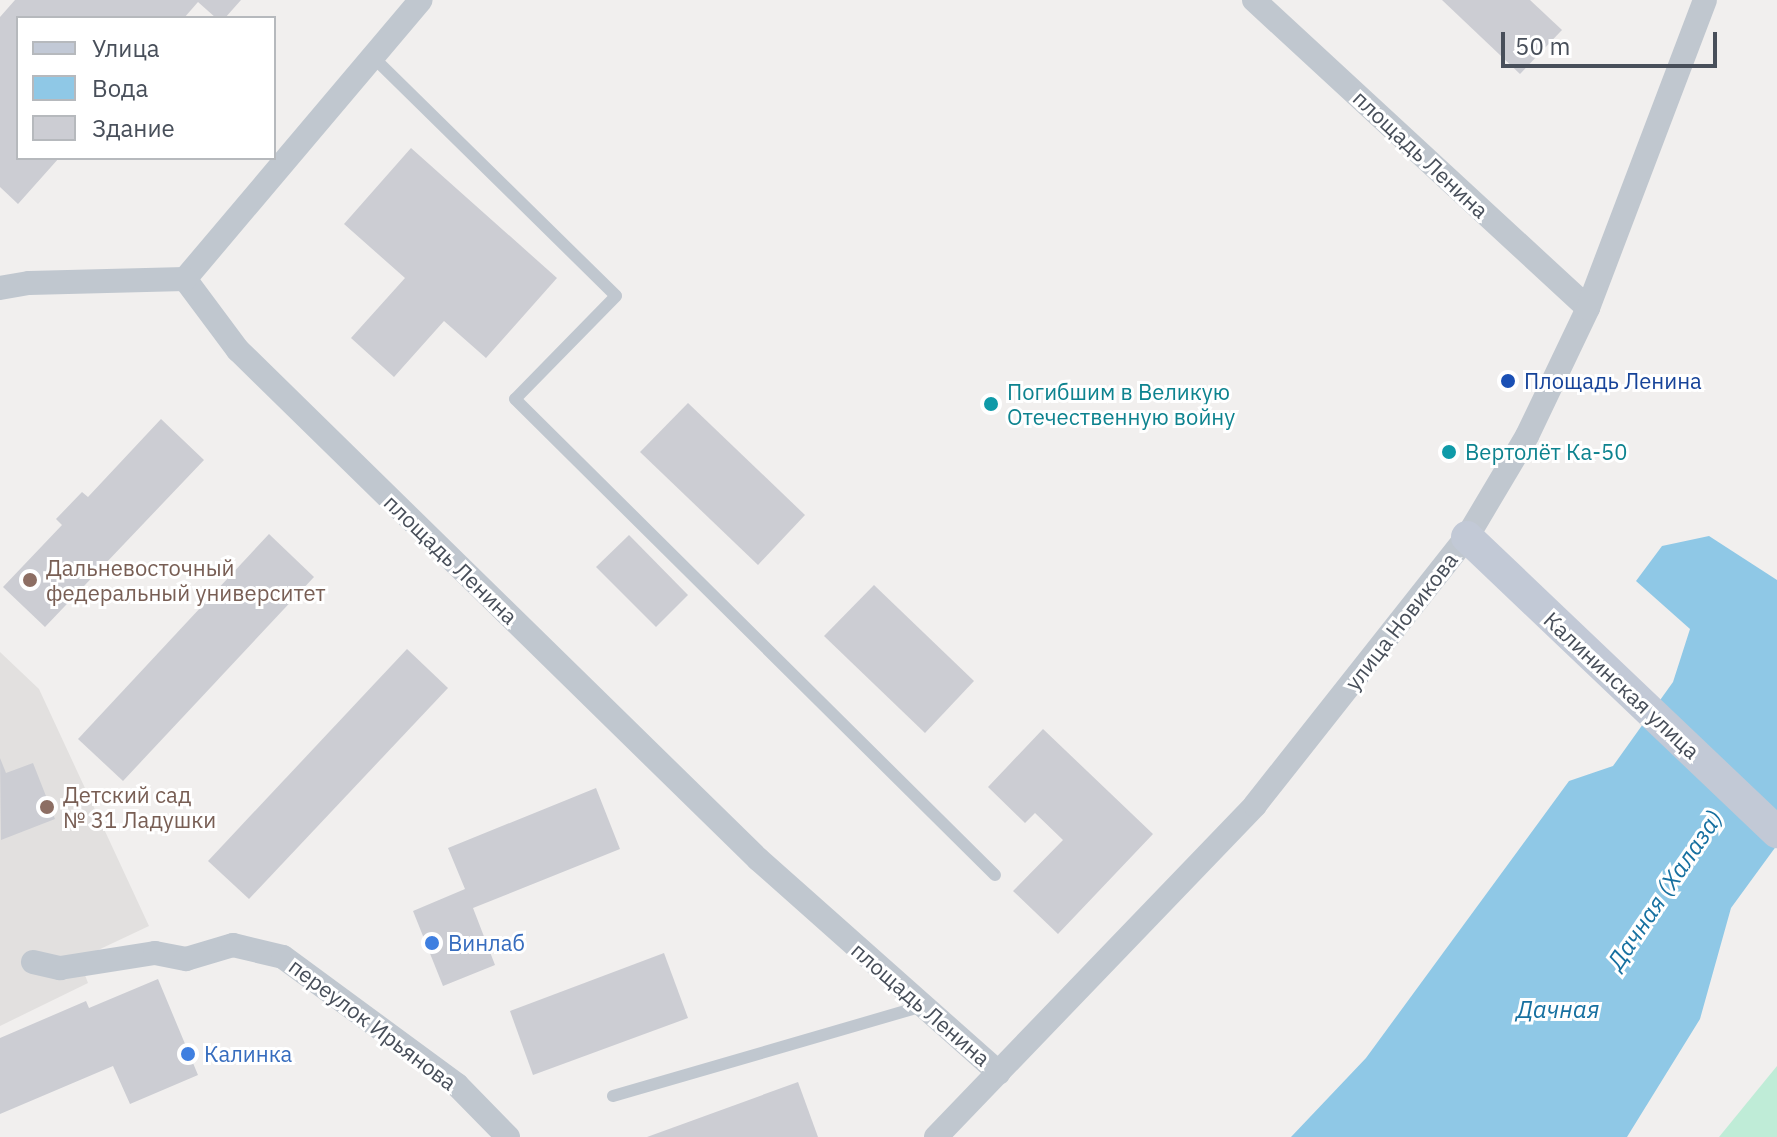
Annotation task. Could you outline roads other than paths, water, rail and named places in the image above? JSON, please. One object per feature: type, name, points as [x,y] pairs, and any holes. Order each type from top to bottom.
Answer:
[{"type":"street","points":[[0,288],[29,283],[185,279],[421,0]]},
{"type":"street","name":"площадь Ленина","points":[[1254,0],[1588,308]]},
{"type":"street","name":"улица Новикова","points":[[936,1137],[1255,805],[1467,537],[1527,436],[1588,308],[1705,0]]},
{"type":"street","name":"площадь Ленина","points":[[185,279],[238,350],[758,859],[999,1073]]},
{"type":"street","name":"Калининская улица","points":[[1467,537],[1777,832]]},
{"type":"street","name":"переулок Ирьянова","points":[[33,962],[60,968],[155,953],[186,959],[233,945],[283,957],[457,1085],[508,1137]]},
{"type":"lane","points":[[374,58],[616,296],[515,399],[995,875]]},
{"type":"lane","points":[[613,1096],[923,1006]]},
{"type":"water","name":"Дачная","points":[[1709,536],[1777,580],[1777,845],[1731,908],[1700,1019],[1627,1137],[1291,1137],[1366,1058],[1569,781],[1613,766],[1673,682],[1690,629],[1636,581],[1662,546]]},
{"type":"place","name":"Площадь Ленина","points":[[1508,381]]},
{"type":"place","name":"Погибшим в Великую Отечественную войну","points":[[991,404]]},
{"type":"place","name":"Вертолёт Ка-50","points":[[1449,452]]},
{"type":"place","name":"Дальневосточный федеральный университет","points":[[30,580]]},
{"type":"place","name":"Детский сад № 31 Ладушки","points":[[47,807]]},
{"type":"place","name":"Винлаб","points":[[432,943]]},
{"type":"place","name":"Калинка","points":[[188,1054]]},
{"type":"water label","name":"Дачная (Халаза)","points":[[1665,890]]}]
